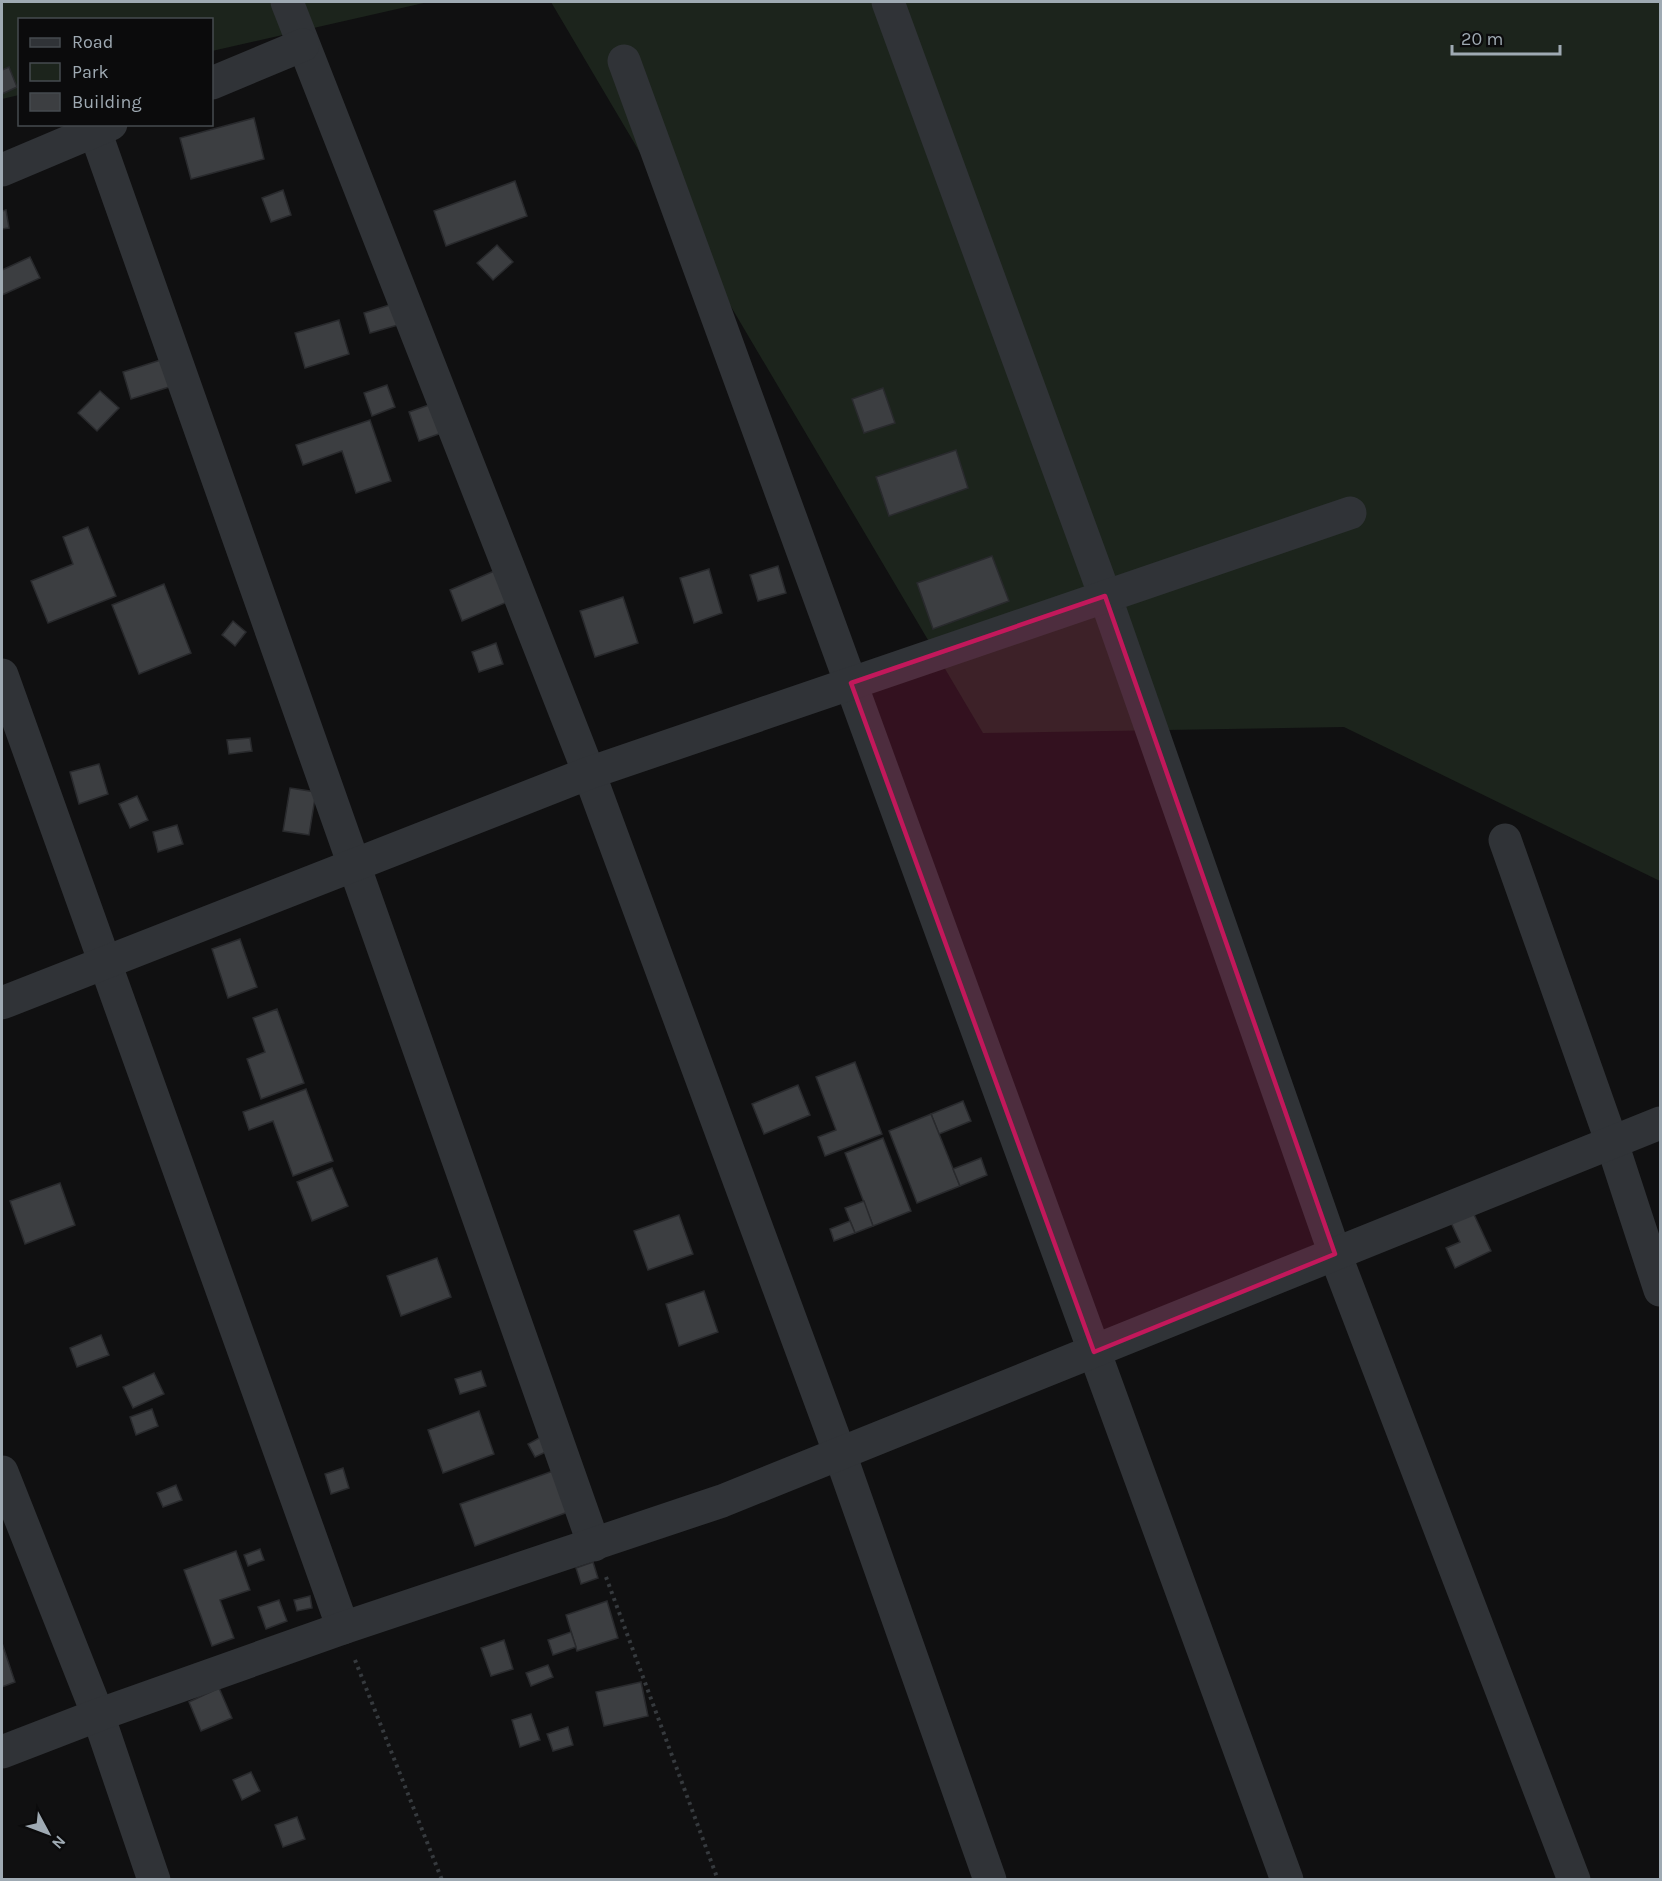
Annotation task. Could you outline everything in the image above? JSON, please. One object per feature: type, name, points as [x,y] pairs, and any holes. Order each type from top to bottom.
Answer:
[{"type":"street","points":[[286,2],[589,773],[840,1454],[990,1880]]},
{"type":"street","points":[[888,2],[1105,596],[1335,1254],[1574,1880]]},
{"type":"street","points":[[213,83],[303,45]]},
{"type":"street","points":[[624,62],[1287,1880]]},
{"type":"street","points":[[2,170],[103,128],[354,865],[594,1545]]},
{"type":"street","points":[[2,1003],[589,773],[1350,513]]},
{"type":"street","points":[[2,675],[103,963],[343,1628]]},
{"type":"street","points":[[1505,840],[1612,1143],[1660,1290]]},
{"type":"street","points":[[2,1752],[98,1714],[343,1628],[722,1502],[1660,1123]]},
{"type":"street","points":[[2,1472],[98,1714],[154,1880]]},
{"type":"path","points":[[594,1545],[718,1880]]},
{"type":"path","points":[[343,1628],[442,1880]]},
{"type":"highlighted area","points":[[1105,596],[1335,1254],[1094,1352],[851,683]]},
{"type":"green space","points":[[2,2],[428,2],[213,51],[213,18],[18,18],[18,95],[2,99]]},
{"type":"green space","points":[[551,2],[1660,2],[1660,881],[1344,727],[983,733]]},
{"type":"building","points":[[9,67],[17,87],[2,94],[2,70]]},
{"type":"building","points":[[254,118],[264,159],[191,179],[180,138]]},
{"type":"building","points":[[515,181],[527,216],[446,246],[434,211]]},
{"type":"building","points":[[283,190],[291,215],[271,222],[262,198]]},
{"type":"building","points":[[6,210],[9,228],[2,229],[2,211]]},
{"type":"building","points":[[497,245],[513,262],[493,280],[477,263]]},
{"type":"building","points":[[30,257],[40,278],[2,295],[2,270]]},
{"type":"building","points":[[399,302],[405,323],[370,333],[364,313]]},
{"type":"building","points":[[339,320],[349,354],[305,368],[295,333]]},
{"type":"building","points":[[173,356],[182,383],[131,399],[123,372]]},
{"type":"building","points":[[387,385],[395,407],[372,416],[364,393]]},
{"type":"building","points":[[883,388],[895,423],[864,433],[852,399]]},
{"type":"building","points":[[100,391],[119,408],[97,431],[78,413]]},
{"type":"building","points":[[440,401],[450,430],[419,441],[409,412]]},
{"type":"building","points":[[370,420],[391,481],[356,493],[342,451],[303,465],[296,445]]},
{"type":"building","points":[[956,450],[968,488],[889,516],[876,477]]},
{"type":"building","points":[[88,527],[116,596],[48,623],[31,581],[73,564],[63,537]]},
{"type":"building","points":[[992,556],[1009,601],[933,629],[917,583]]},
{"type":"building","points":[[778,566],[786,593],[758,601],[750,575]]},
{"type":"building","points":[[501,568],[514,599],[462,621],[450,590]]},
{"type":"building","points":[[709,569],[722,613],[694,623],[680,578]]},
{"type":"building","points":[[164,584],[191,653],[139,674],[112,605]]},
{"type":"building","points":[[623,597],[638,643],[595,657],[580,611]]},
{"type":"building","points":[[233,621],[246,632],[235,646],[222,635]]},
{"type":"building","points":[[496,643],[503,664],[479,672],[472,652]]},
{"type":"building","points":[[250,738],[252,751],[229,754],[227,740]]},
{"type":"building","points":[[99,764],[108,794],[79,804],[70,772]]},
{"type":"building","points":[[290,788],[316,792],[309,835],[283,831]]},
{"type":"building","points":[[137,796],[148,820],[130,828],[119,804]]},
{"type":"building","points":[[177,825],[183,844],[158,852],[153,832]]},
{"type":"building","points":[[240,939],[257,987],[228,998],[212,949]]},
{"type":"building","points":[[277,1009],[304,1083],[261,1099],[247,1059],[265,1052],[253,1018]]},
{"type":"building","points":[[855,1062],[882,1134],[825,1156],[818,1137],[836,1130],[816,1077]]},
{"type":"building","points":[[798,1085],[810,1115],[764,1134],[752,1104]]},
{"type":"building","points":[[306,1089],[333,1161],[293,1176],[273,1121],[249,1130],[243,1112]]},
{"type":"building","points":[[963,1101],[971,1121],[939,1134],[931,1114]]},
{"type":"building","points":[[931,1114],[960,1186],[917,1203],[889,1131]]},
{"type":"building","points":[[883,1138],[911,1211],[873,1226],[845,1153]]},
{"type":"building","points":[[981,1158],[987,1175],[960,1186],[953,1169]]},
{"type":"building","points":[[332,1168],[348,1206],[312,1221],[297,1182]]},
{"type":"building","points":[[60,1183],[75,1225],[25,1244],[10,1201]]},
{"type":"building","points":[[864,1201],[873,1226],[855,1233],[845,1208]]},
{"type":"building","points":[[1471,1208],[1491,1251],[1455,1268],[1446,1248],[1460,1242],[1449,1218]]},
{"type":"building","points":[[679,1215],[693,1254],[648,1270],[634,1231]]},
{"type":"building","points":[[850,1221],[855,1233],[834,1241],[830,1229]]},
{"type":"building","points":[[437,1258],[451,1297],[401,1316],[387,1276]]},
{"type":"building","points":[[704,1291],[718,1332],[679,1346],[666,1304]]},
{"type":"building","points":[[101,1335],[109,1355],[77,1367],[70,1348]]},
{"type":"building","points":[[481,1371],[486,1386],[460,1394],[455,1379]]},
{"type":"building","points":[[154,1373],[164,1394],[133,1408],[123,1387]]},
{"type":"building","points":[[152,1409],[158,1426],[136,1435],[130,1417]]},
{"type":"building","points":[[479,1411],[494,1454],[443,1473],[428,1430]]},
{"type":"building","points":[[541,1437],[548,1451],[535,1457],[528,1444]]},
{"type":"building","points":[[343,1468],[349,1488],[331,1494],[325,1474]]},
{"type":"building","points":[[553,1471],[568,1512],[475,1546],[460,1504]]},
{"type":"building","points":[[176,1485],[182,1500],[163,1507],[157,1493]]},
{"type":"building","points":[[260,1549],[264,1560],[248,1566],[244,1555]]},
{"type":"building","points":[[236,1551],[250,1590],[220,1600],[234,1638],[212,1646],[184,1570]]},
{"type":"building","points":[[593,1562],[598,1578],[581,1584],[576,1568]]},
{"type":"building","points":[[310,1596],[312,1608],[297,1611],[294,1600]]},
{"type":"building","points":[[279,1600],[287,1621],[266,1629],[258,1607]]},
{"type":"building","points":[[607,1601],[618,1638],[577,1651],[566,1615]]},
{"type":"building","points":[[571,1632],[576,1647],[553,1655],[548,1640]]},
{"type":"building","points":[[504,1640],[513,1669],[491,1676],[481,1648]]},
{"type":"building","points":[[2,1643],[15,1682],[2,1687]]},
{"type":"building","points":[[548,1665],[553,1677],[531,1686],[526,1673]]},
{"type":"building","points":[[641,1682],[648,1716],[604,1726],[596,1692]]},
{"type":"building","points":[[219,1688],[232,1718],[201,1731],[189,1702]]},
{"type":"building","points":[[531,1714],[540,1740],[520,1747],[512,1720]]},
{"type":"building","points":[[568,1727],[573,1745],[553,1751],[547,1734]]},
{"type":"building","points":[[251,1772],[260,1791],[242,1800],[233,1780]]},
{"type":"building","points":[[297,1817],[305,1839],[283,1847],[275,1825]]}]
